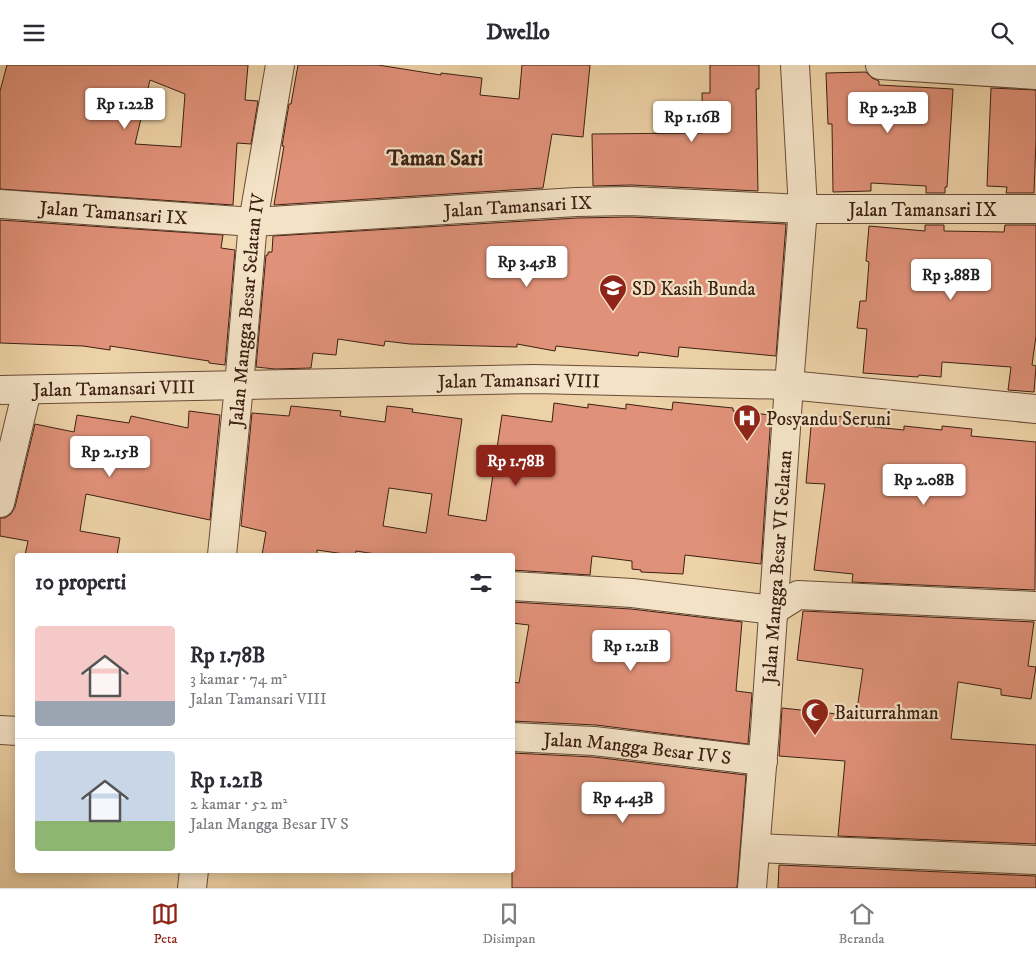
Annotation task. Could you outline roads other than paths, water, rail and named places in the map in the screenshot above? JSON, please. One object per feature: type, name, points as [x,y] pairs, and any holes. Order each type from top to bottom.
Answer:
[{"type":"street","name":"Jalan Mangga Besar Selatan IV","points":[[222,553],[253,222],[280,65]]},
{"type":"street","name":"Jalan Mangga Besar VI Selatan","points":[[752,888],[803,209],[795,65]]},
{"type":"street","points":[[880,65],[1036,75]]},
{"type":"street","name":"Jalan Tamansari IX","points":[[0,204],[253,222],[576,202],[668,203],[803,209],[1036,209]]},
{"type":"street","name":"Jalan Tamansari VIII","points":[[0,391],[534,379],[789,385],[1036,409]]},
{"type":"street","points":[[0,503],[27,390]]},
{"type":"street","points":[[515,585],[632,593],[774,610],[798,595],[1036,606]]},
{"type":"street","points":[[0,730],[15,731]]},
{"type":"street","name":"Jalan Mangga Besar IV S","points":[[515,737],[594,741],[763,761]]},
{"type":"street","points":[[756,848],[1036,860]]},
{"type":"street","points":[[192,888],[194,873]]},
{"type":"place","name":"SD Kasih Bunda","points":[[613,312]]},
{"type":"place","name":"Posyandu Seruni","points":[[747,442]]},
{"type":"place","name":"Baiturrahman","points":[[815,736]]},
{"type":"district","name":"Taman Sari","points":[[435,158]]}]
